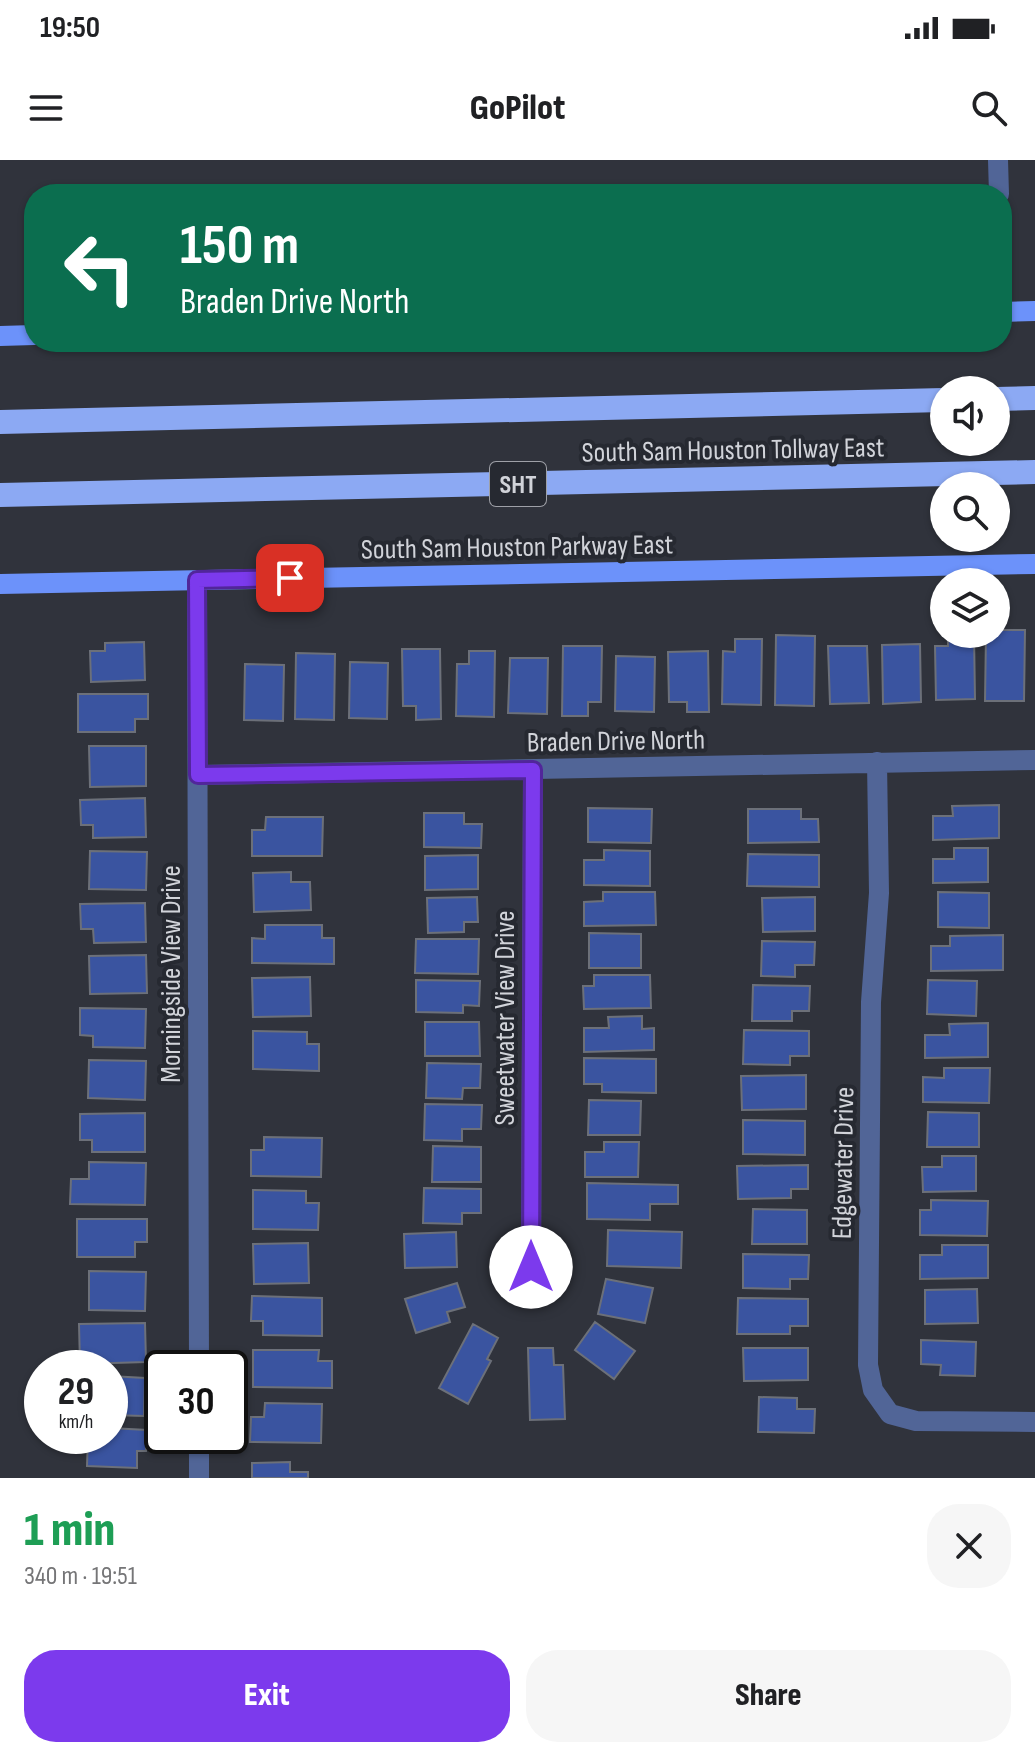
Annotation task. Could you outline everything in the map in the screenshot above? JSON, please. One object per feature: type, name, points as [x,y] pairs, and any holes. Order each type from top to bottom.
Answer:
[{"type":"highway","points":[[1010,399],[1035,398]]},
{"type":"highway","name":"South Sam Houston Tollway East","points":[[0,422],[930,400]]},
{"type":"highway","name":"South Sam Houston Tollway East","points":[[0,495],[1035,472]]},
{"type":"main road","points":[[1012,312],[1035,311]]},
{"type":"main road","points":[[0,336],[24,335]]},
{"type":"main road","name":"South Sam Houston Parkway East","points":[[0,584],[1035,564]]},
{"type":"street","points":[[998,160],[999,184]]},
{"type":"street","name":"Morningside View Drive","points":[[197,580],[199,1350]]},
{"type":"street","name":"Braden Drive North","points":[[198,775],[1035,760]]},
{"type":"street","name":"Edgewater Drive","points":[[877,762],[879,893],[871,1002],[868,1365],[873,1390],[890,1414],[916,1421],[1035,1422]]},
{"type":"street","name":"Sweetwater View Drive","points":[[531,1267],[533,770]]},
{"type":"street","points":[[199,1454],[199,1478]]},
{"type":"building","points":[[1010,630],[1025,630],[1024,701],[985,701],[986,648],[1010,648]]},
{"type":"building","points":[[776,635],[815,636],[814,706],[775,705]]},
{"type":"building","points":[[735,639],[762,639],[761,705],[722,704],[723,651],[735,652]]},
{"type":"building","points":[[144,642],[145,680],[91,682],[90,651],[105,651],[105,643]]},
{"type":"building","points":[[920,644],[921,702],[883,704],[882,645]]},
{"type":"building","points":[[563,646],[602,646],[601,702],[588,702],[588,716],[562,716]]},
{"type":"building","points":[[828,646],[867,646],[869,703],[830,704]]},
{"type":"building","points":[[935,648],[974,648],[975,699],[936,700]]},
{"type":"building","points":[[402,649],[440,649],[441,719],[416,720],[416,706],[403,706]]},
{"type":"building","points":[[469,651],[495,651],[494,717],[456,716],[457,664],[469,664]]},
{"type":"building","points":[[708,651],[709,712],[687,712],[687,702],[669,702],[668,652]]},
{"type":"building","points":[[296,653],[335,654],[334,720],[295,719]]},
{"type":"building","points":[[616,656],[655,657],[654,712],[615,711]]},
{"type":"building","points":[[510,658],[548,658],[547,714],[508,713]]},
{"type":"building","points":[[350,662],[388,663],[387,719],[349,718]]},
{"type":"building","points":[[245,664],[284,665],[283,721],[244,720]]},
{"type":"building","points":[[78,694],[148,694],[148,719],[135,719],[135,732],[78,732]]},
{"type":"building","points":[[89,746],[146,746],[146,786],[90,787]]},
{"type":"building","points":[[145,798],[146,837],[93,838],[93,825],[81,825],[80,800]]},
{"type":"building","points":[[999,805],[999,838],[933,840],[933,816],[953,816],[952,806]]},
{"type":"building","points":[[588,808],[652,809],[651,843],[588,842]]},
{"type":"building","points":[[748,809],[801,809],[801,819],[818,819],[819,842],[748,843]]},
{"type":"building","points":[[424,813],[464,813],[464,824],[482,824],[481,848],[424,847]]},
{"type":"building","points":[[266,817],[323,817],[322,856],[252,856],[252,830],[265,830]]},
{"type":"building","points":[[954,848],[988,848],[988,882],[933,883],[933,859],[954,859]]},
{"type":"building","points":[[604,850],[650,851],[650,886],[584,885],[584,860],[604,860]]},
{"type":"building","points":[[90,851],[147,852],[146,890],[89,889]]},
{"type":"building","points":[[748,854],[819,855],[819,887],[747,886]]},
{"type":"building","points":[[478,855],[478,889],[425,890],[425,856]]},
{"type":"building","points":[[291,872],[291,882],[310,882],[311,910],[254,912],[253,873]]},
{"type":"building","points":[[603,892],[655,892],[656,925],[584,926],[584,902],[603,901]]},
{"type":"building","points":[[938,892],[989,893],[989,928],[938,927]]},
{"type":"building","points":[[477,897],[478,922],[464,922],[464,932],[428,933],[427,898]]},
{"type":"building","points":[[815,897],[815,931],[763,932],[762,898]]},
{"type":"building","points":[[145,903],[146,942],[94,943],[93,929],[81,929],[80,904]]},
{"type":"building","points":[[265,925],[322,925],[322,938],[334,938],[334,964],[252,963],[252,938],[265,939]]},
{"type":"building","points":[[589,933],[641,934],[641,968],[589,968]]},
{"type":"building","points":[[1003,935],[1003,970],[931,971],[931,946],[950,946],[950,936]]},
{"type":"building","points":[[416,939],[479,939],[478,974],[415,973]]},
{"type":"building","points":[[762,941],[815,942],[814,965],[795,965],[795,977],[761,976]]},
{"type":"building","points":[[146,955],[147,993],[90,994],[89,956]]},
{"type":"building","points":[[594,975],[650,975],[651,1008],[584,1009],[583,986],[594,986]]},
{"type":"building","points":[[310,977],[311,1016],[253,1017],[252,978]]},
{"type":"building","points":[[416,980],[480,981],[479,1006],[463,1005],[463,1013],[416,1012]]},
{"type":"building","points":[[928,980],[977,981],[976,1016],[927,1014]]},
{"type":"building","points":[[753,985],[810,986],[809,1011],[792,1011],[792,1021],[752,1021]]},
{"type":"building","points":[[80,1008],[146,1009],[145,1048],[93,1047],[93,1036],[80,1035]]},
{"type":"building","points":[[642,1016],[642,1029],[654,1028],[654,1050],[584,1052],[584,1028],[609,1028],[608,1017]]},
{"type":"building","points":[[425,1022],[479,1022],[480,1056],[425,1056]]},
{"type":"building","points":[[988,1023],[988,1057],[925,1058],[925,1035],[950,1035],[949,1024]]},
{"type":"building","points":[[744,1030],[809,1031],[809,1056],[790,1056],[790,1065],[743,1064]]},
{"type":"building","points":[[253,1031],[307,1032],[307,1044],[319,1044],[319,1071],[253,1069]]},
{"type":"building","points":[[584,1058],[656,1059],[656,1093],[602,1092],[602,1084],[584,1084]]},
{"type":"building","points":[[89,1060],[146,1061],[145,1100],[88,1098]]},
{"type":"building","points":[[427,1063],[481,1064],[480,1088],[463,1088],[462,1099],[426,1098]]},
{"type":"building","points":[[944,1068],[990,1068],[989,1103],[923,1102],[923,1077],[944,1078]]},
{"type":"building","points":[[806,1075],[806,1109],[742,1110],[741,1076]]},
{"type":"building","points":[[589,1100],[641,1101],[640,1135],[588,1135]]},
{"type":"building","points":[[425,1104],[482,1105],[481,1129],[462,1129],[462,1141],[424,1140]]},
{"type":"building","points":[[928,1112],[979,1113],[979,1147],[927,1147]]},
{"type":"building","points":[[145,1113],[145,1152],[92,1152],[92,1140],[80,1140],[80,1114]]},
{"type":"building","points":[[743,1120],[805,1121],[805,1155],[743,1154]]},
{"type":"building","points":[[264,1137],[322,1138],[321,1177],[251,1176],[251,1150],[264,1150]]},
{"type":"building","points":[[604,1142],[639,1142],[638,1177],[585,1177],[585,1152],[604,1152]]},
{"type":"building","points":[[433,1146],[481,1147],[481,1182],[432,1182]]},
{"type":"building","points":[[942,1156],[976,1156],[976,1191],[923,1192],[922,1167],[942,1167]]},
{"type":"building","points":[[89,1162],[146,1163],[145,1205],[70,1204],[71,1179],[89,1179]]},
{"type":"building","points":[[808,1165],[808,1189],[791,1189],[791,1198],[738,1199],[737,1166]]},
{"type":"building","points":[[587,1183],[678,1185],[678,1204],[650,1204],[650,1220],[587,1219]]},
{"type":"building","points":[[424,1188],[481,1189],[481,1213],[462,1213],[462,1224],[423,1223]]},
{"type":"building","points":[[253,1190],[306,1191],[306,1203],[319,1203],[318,1230],[253,1229]]},
{"type":"building","points":[[931,1200],[988,1201],[987,1236],[920,1235],[920,1210],[931,1210]]},
{"type":"building","points":[[753,1209],[807,1210],[807,1244],[752,1244]]},
{"type":"building","points":[[77,1219],[147,1219],[147,1242],[135,1242],[135,1257],[77,1257]]},
{"type":"building","points":[[608,1230],[682,1232],[681,1268],[607,1266]]},
{"type":"building","points":[[456,1232],[457,1267],[405,1268],[404,1234]]},
{"type":"building","points":[[308,1243],[309,1283],[254,1284],[253,1244]]},
{"type":"building","points":[[942,1245],[988,1245],[988,1278],[920,1279],[920,1255],[942,1255]]},
{"type":"building","points":[[743,1254],[809,1255],[808,1279],[790,1279],[790,1289],[743,1288]]},
{"type":"building","points":[[89,1271],[146,1272],[145,1311],[89,1310]]},
{"type":"building","points":[[606,1279],[653,1288],[645,1323],[598,1314]]},
{"type":"building","points":[[457,1283],[465,1307],[447,1312],[450,1322],[416,1333],[405,1299]]},
{"type":"building","points":[[977,1289],[978,1323],[925,1324],[925,1290]]},
{"type":"building","points":[[252,1296],[322,1298],[322,1336],[263,1335],[263,1321],[251,1321]]},
{"type":"building","points":[[738,1298],[808,1299],[808,1326],[790,1326],[790,1334],[737,1334]]},
{"type":"building","points":[[595,1322],[635,1351],[614,1379],[575,1350]]},
{"type":"building","points":[[145,1323],[144,1362],[128,1363],[128,1350],[80,1350],[79,1324]]},
{"type":"building","points":[[473,1324],[498,1338],[487,1359],[491,1361],[468,1404],[439,1388]]},
{"type":"building","points":[[921,1340],[976,1342],[975,1376],[940,1375],[941,1365],[921,1364]]},
{"type":"building","points":[[528,1348],[553,1348],[554,1365],[563,1365],[565,1419],[530,1420]]},
{"type":"building","points":[[743,1348],[808,1348],[808,1380],[744,1381]]},
{"type":"building","points":[[253,1350],[319,1350],[318,1361],[332,1361],[332,1388],[253,1387]]},
{"type":"building","points":[[128,1377],[144,1378],[144,1416],[128,1416]]},
{"type":"building","points":[[759,1397],[797,1398],[797,1409],[815,1409],[814,1433],[758,1432]]},
{"type":"building","points":[[265,1403],[322,1404],[321,1443],[250,1442],[251,1417],[264,1417]]},
{"type":"building","points":[[128,1429],[144,1430],[144,1451],[137,1451],[137,1468],[87,1466],[87,1454],[128,1454]]},
{"type":"building","points":[[290,1462],[290,1472],[308,1472],[308,1478],[252,1478],[252,1463]]},
{"type":"route","points":[[290,578],[197,580],[198,775],[533,770],[531,1267]]}]
